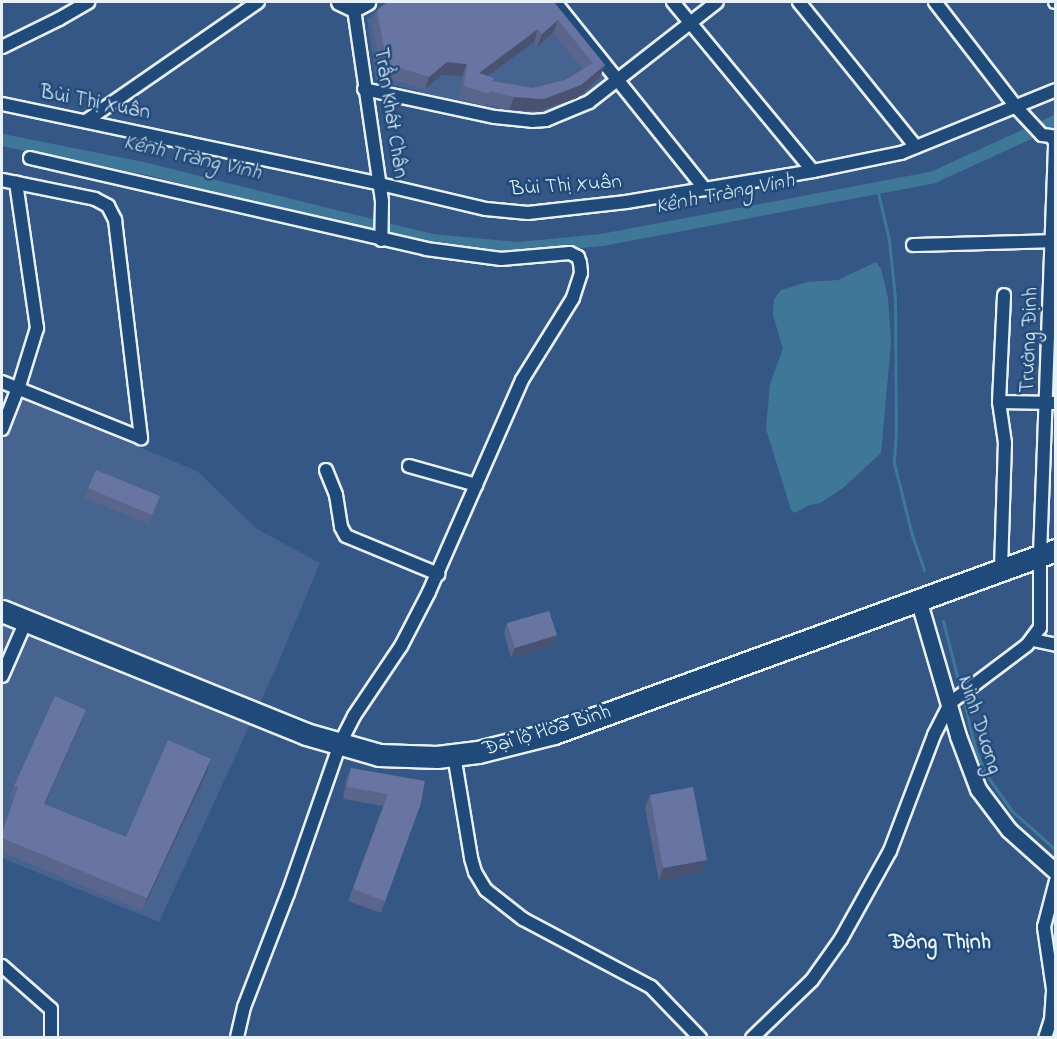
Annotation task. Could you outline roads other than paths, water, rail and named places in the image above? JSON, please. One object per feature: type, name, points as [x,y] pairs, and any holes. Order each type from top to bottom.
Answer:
[{"type":"highway","name":"Đại lộ Hòa Bình","points":[[2,611],[267,720],[340,744],[399,758],[454,755],[504,747],[554,734],[1048,552]]},
{"type":"street","points":[[2,47],[88,2]]},
{"type":"street","points":[[86,121],[258,2]]},
{"type":"street","name":"Trần Khát Chân","points":[[339,2],[361,5],[364,89],[380,184],[381,240]]},
{"type":"street","points":[[555,2],[705,189]]},
{"type":"street","points":[[673,2],[813,171]]},
{"type":"street","points":[[364,89],[495,117],[532,121],[560,116],[577,109],[617,80],[717,2]]},
{"type":"street","points":[[799,2],[916,147]]},
{"type":"street","points":[[935,2],[1021,112]]},
{"type":"street","name":"Bùi Thị Xuân","points":[[2,104],[380,184],[486,209],[528,213],[626,202],[813,171],[916,147],[1021,112],[1056,90]]},
{"type":"street","name":"Trường Định","points":[[1021,112],[1042,135],[1051,136],[1056,142],[1048,552],[1040,628],[1033,640]]},
{"type":"street","points":[[30,158],[381,240],[501,260],[566,253],[578,257],[581,273],[573,298],[522,380],[438,574],[401,646],[354,716],[340,744],[288,893],[244,1007],[237,1038]]},
{"type":"street","points":[[2,180],[95,199],[108,206],[115,220],[141,438],[2,382]]},
{"type":"street","points":[[2,429],[18,389],[36,327],[16,183]]},
{"type":"street","points":[[913,245],[1053,246]]},
{"type":"street","points":[[1001,569],[1005,443],[999,402],[1004,295]]},
{"type":"street","points":[[999,402],[1051,403]]},
{"type":"street","points":[[410,466],[476,485]]},
{"type":"street","points":[[326,470],[336,495],[341,527],[346,536],[438,574]]},
{"type":"street","name":"Ninh Dương","points":[[918,599],[965,759],[985,801],[1009,830],[1056,872]]},
{"type":"street","points":[[2,676],[26,621]]},
{"type":"street","points":[[752,1038],[812,980],[842,939],[890,851],[934,735],[950,703],[1033,640],[1056,645]]},
{"type":"street","points":[[454,755],[471,858],[475,872],[486,890],[523,919],[651,987],[700,1038]]},
{"type":"street","points":[[1045,1038],[1051,1020],[1053,989],[1044,927],[1056,881]]},
{"type":"street","points":[[2,966],[51,1009],[51,1038]]},
{"type":"waterway","name":"Kênh Tràng Vinh","points":[[391,230],[432,240],[519,248],[602,240],[934,177],[1056,121]]},
{"type":"waterway","name":"Kênh Tràng Vinh","points":[[2,140],[147,169],[371,225]]},
{"type":"waterway","points":[[877,188],[889,240],[895,298],[896,431],[894,463],[912,535],[924,570]]},
{"type":"waterway","points":[[943,621],[959,684]]},
{"type":"waterway","points":[[964,702],[975,748],[985,773],[1012,811],[1056,850]]},
{"type":"district","name":"Đông Thịnh","points":[[940,944]]}]
